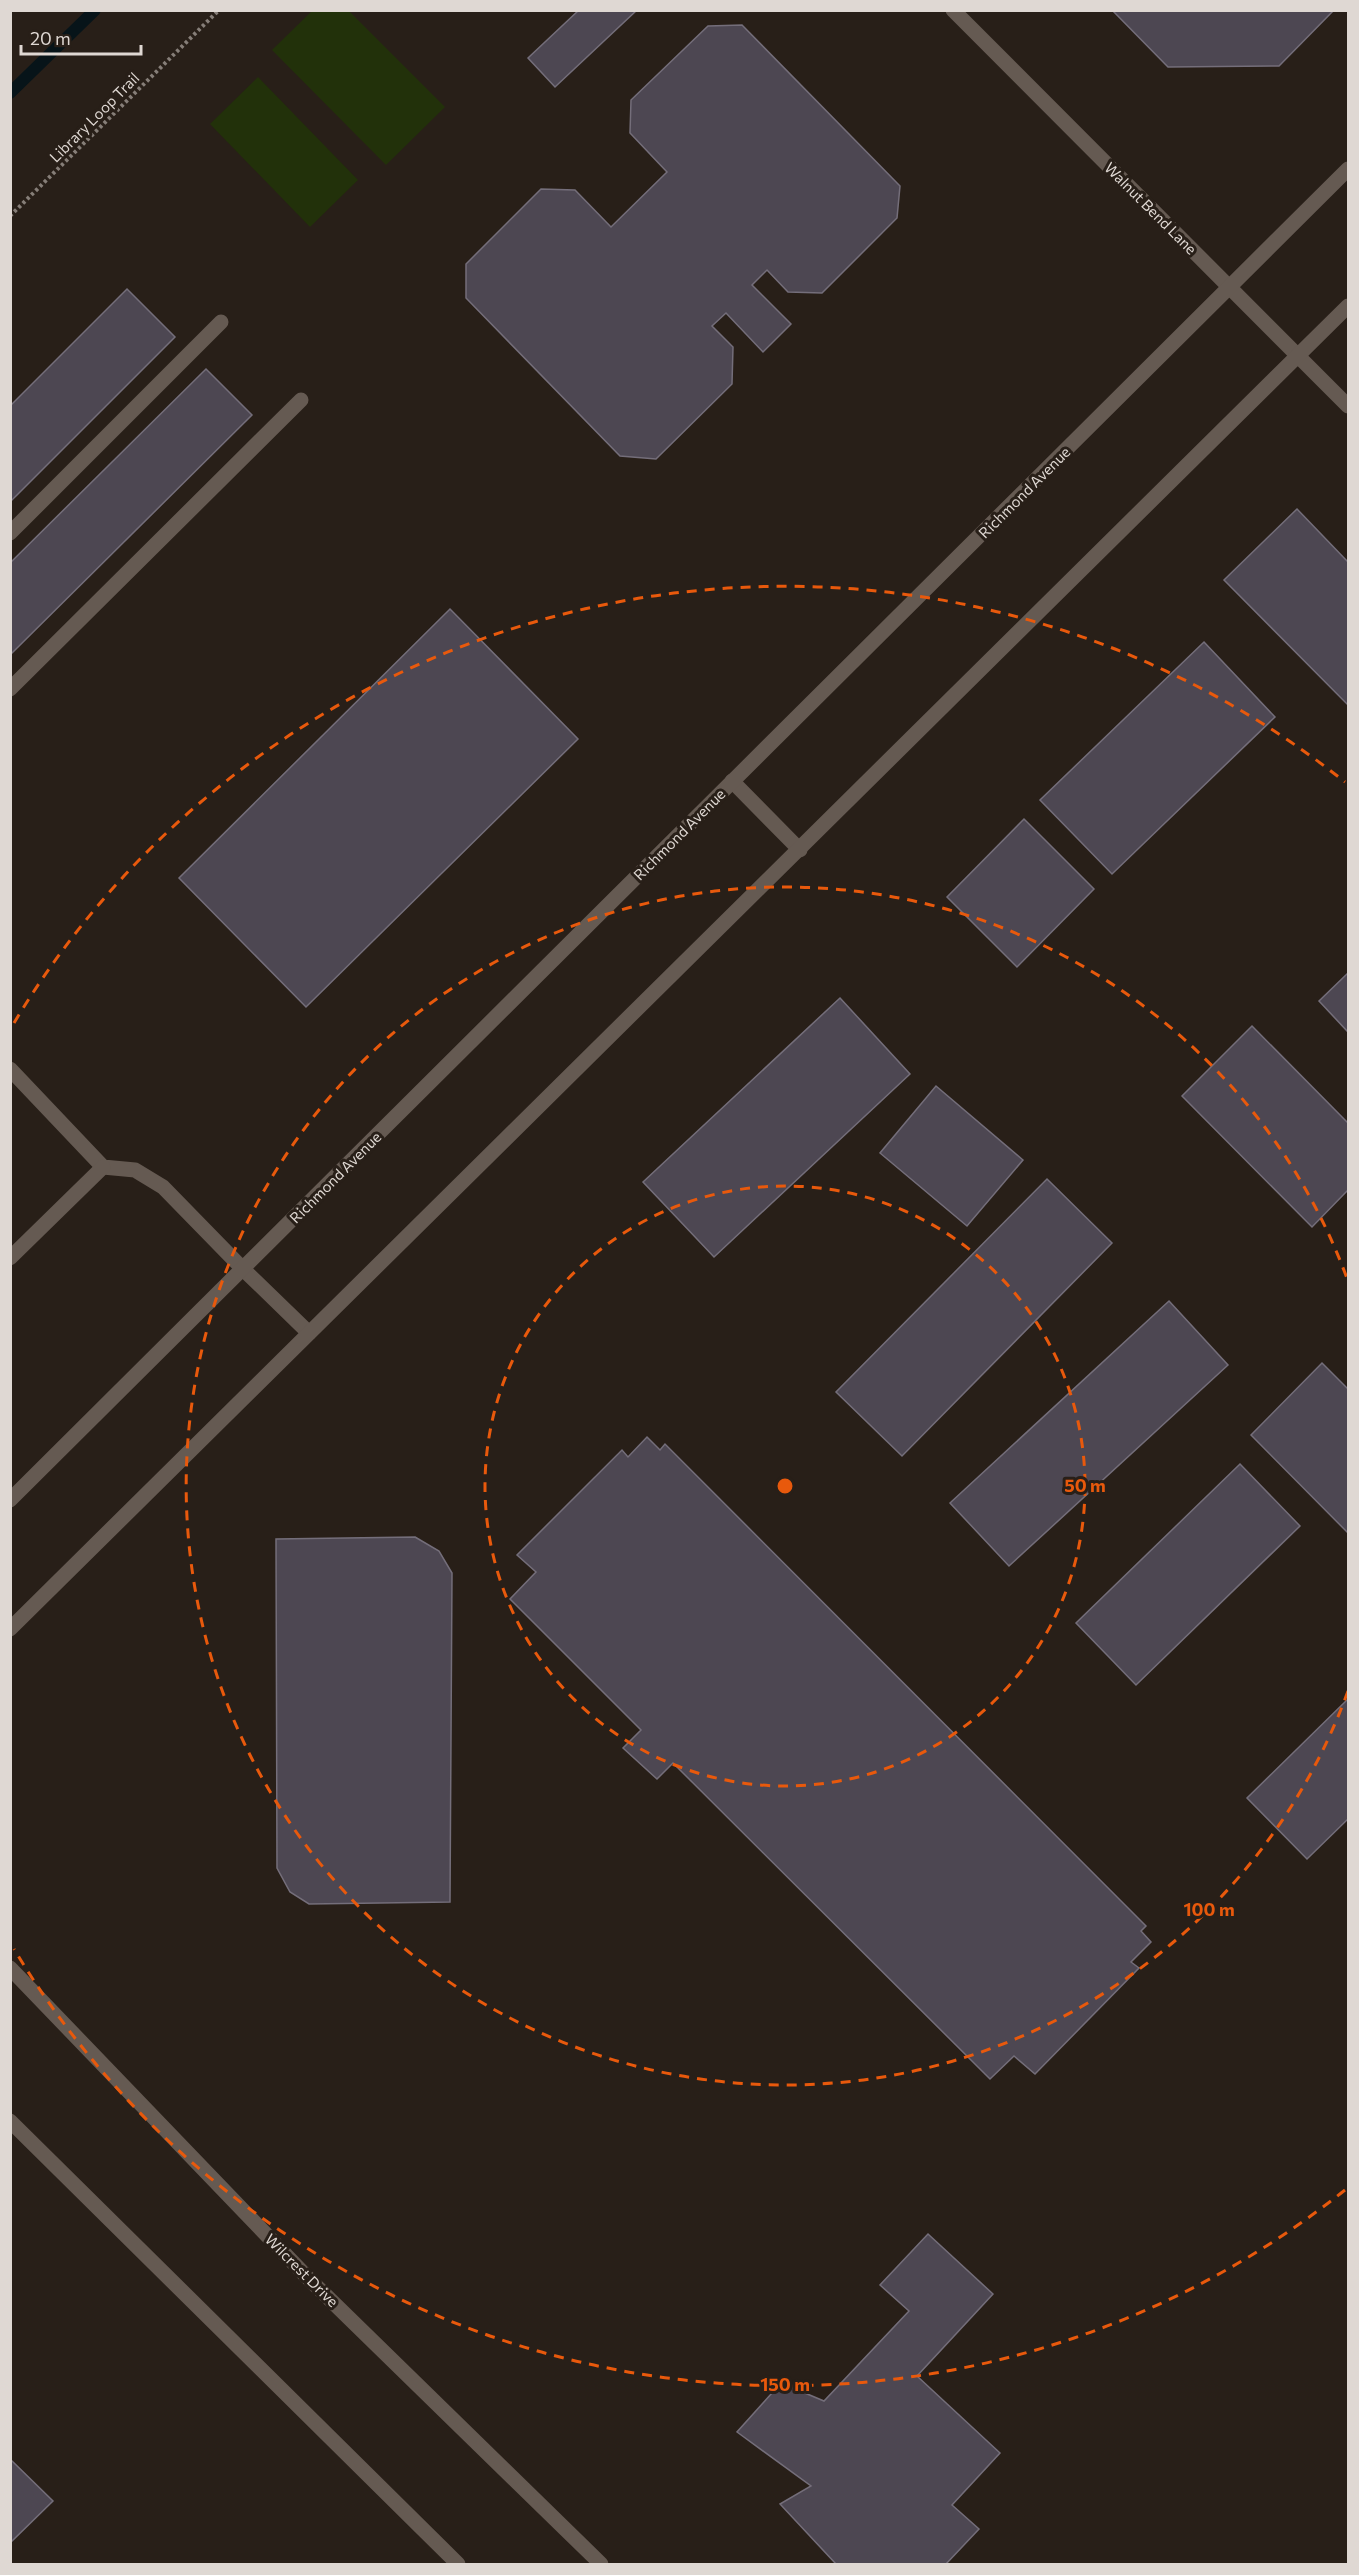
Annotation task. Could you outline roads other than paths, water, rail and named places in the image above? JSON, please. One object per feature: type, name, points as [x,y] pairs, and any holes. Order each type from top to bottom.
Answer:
[{"type":"main road","name":"Walnut Bend Lane","points":[[953,10],[1348,406]]},
{"type":"main road","name":"Richmond Avenue","points":[[10,1500],[1348,169]]},
{"type":"main road","points":[[10,1629],[1348,306]]},
{"type":"main road","points":[[10,532],[221,322]]},
{"type":"main road","points":[[10,688],[301,400]]},
{"type":"main road","points":[[732,781],[800,850]]},
{"type":"main road","points":[[10,1069],[103,1167],[135,1170],[163,1187],[309,1333]]},
{"type":"main road","points":[[10,1258],[103,1167]]},
{"type":"main road","name":"Wilcrest Drive","points":[[10,1968],[307,2277],[602,2565]]},
{"type":"main road","points":[[10,2121],[458,2565]]},
{"type":"waterway","points":[[10,93],[95,10]]}]
